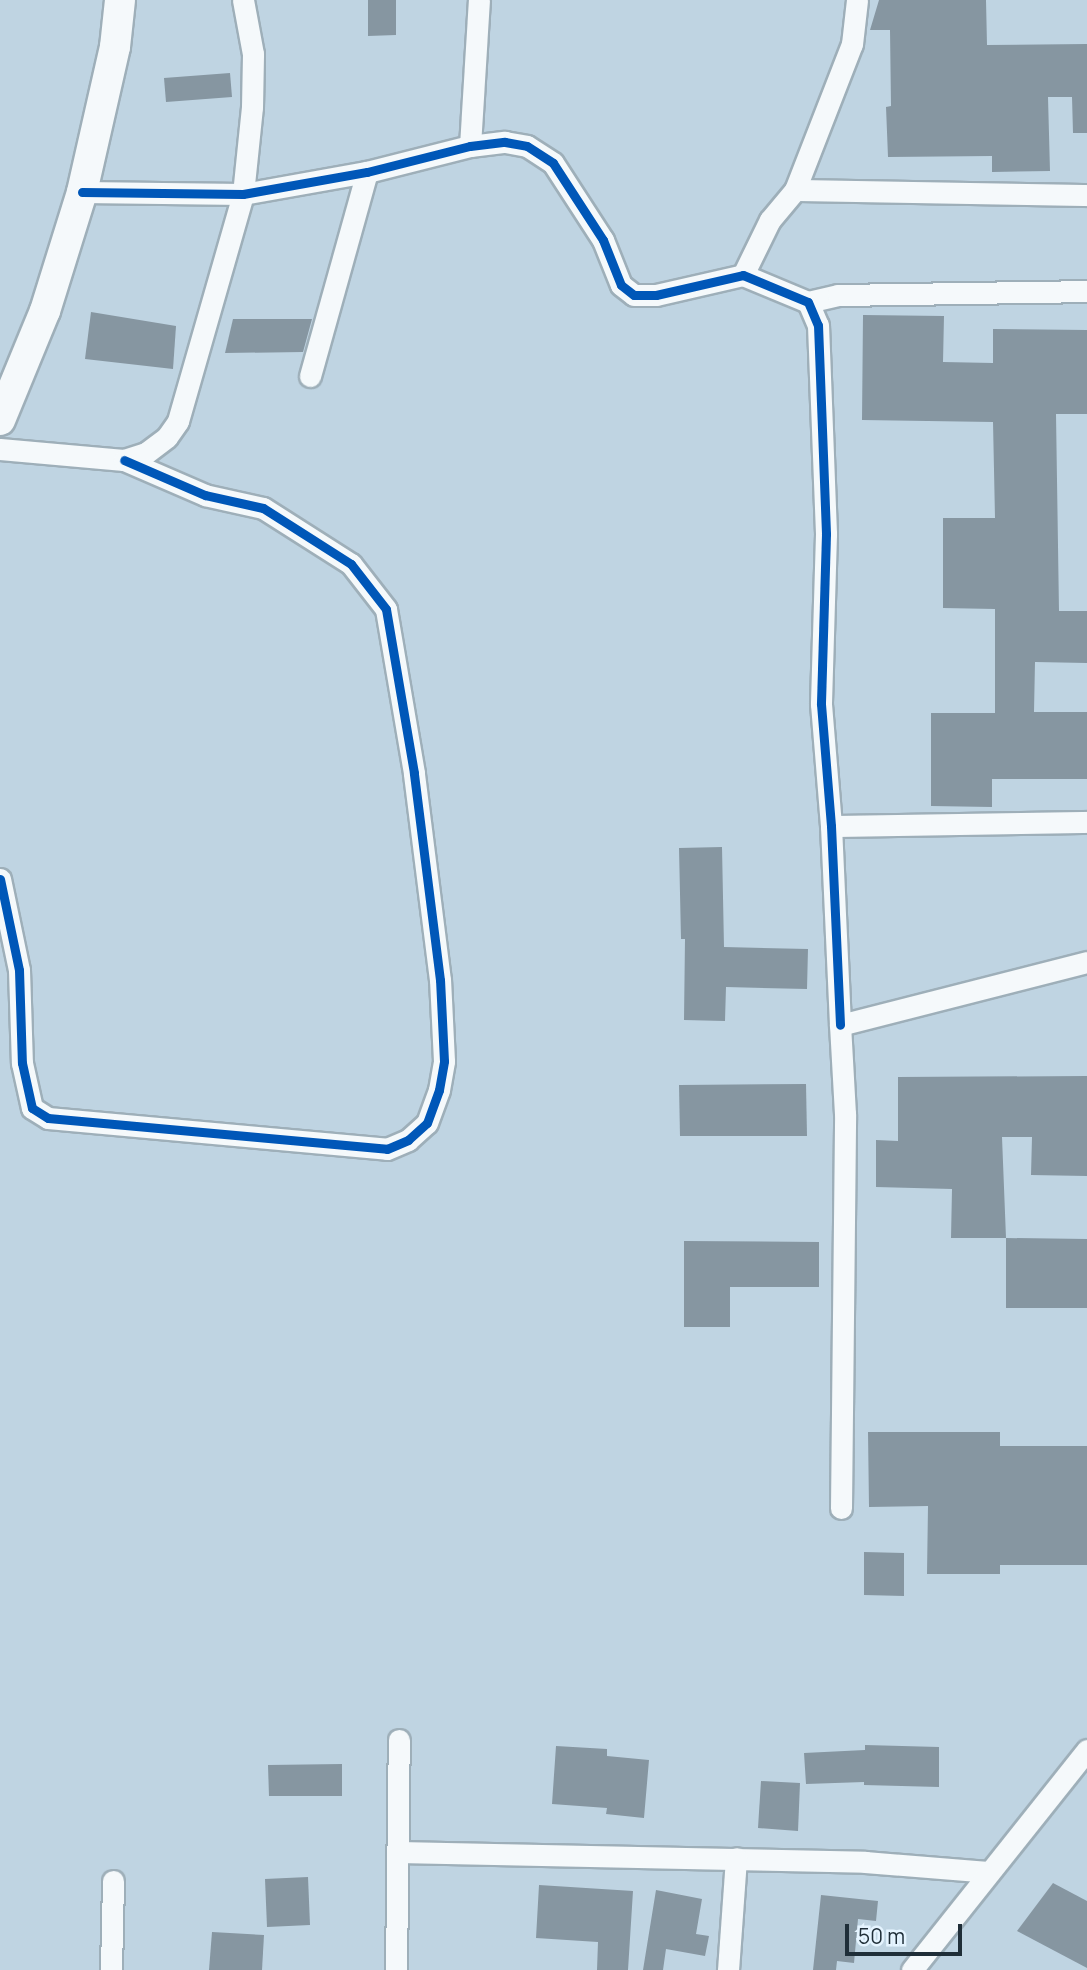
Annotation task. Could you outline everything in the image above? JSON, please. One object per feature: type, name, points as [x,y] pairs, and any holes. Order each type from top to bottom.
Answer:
[{"type":"highway","points":[[0,420],[45,311],[82,192],[115,47],[120,0]]},
{"type":"street","points":[[124,460],[146,453],[167,437],[178,421],[243,194],[252,107],[253,54],[243,0]]},
{"type":"street","points":[[470,146],[479,0]]},
{"type":"street","points":[[744,275],[770,220],[795,190],[848,54],[857,0]]},
{"type":"street","points":[[82,192],[243,194],[367,172],[470,146],[505,142],[527,146],[553,163],[603,240],[621,285],[634,295],[656,295],[744,275],[808,302],[838,295],[1087,291]]},
{"type":"street","points":[[310,376],[367,172]]},
{"type":"street","points":[[795,190],[1087,195]]},
{"type":"street","points":[[808,302],[818,325],[826,534],[821,704],[831,826],[845,1114],[841,1508]]},
{"type":"street","points":[[0,449],[124,460],[205,495],[263,508],[351,564],[386,609],[414,773],[440,980],[444,1061],[439,1090],[427,1123],[408,1140],[387,1149],[48,1118],[32,1108],[22,1063],[19,970],[0,879]]},
{"type":"street","points":[[831,826],[1087,822]]},
{"type":"street","points":[[839,1025],[1087,962]]},
{"type":"street","points":[[396,1970],[400,1740]]},
{"type":"street","points":[[912,1970],[1087,1751]]},
{"type":"street","points":[[398,1853],[865,1862],[988,1872]]},
{"type":"street","points":[[728,1970],[736,1858]]},
{"type":"street","points":[[111,1970],[113,1881]]},
{"type":"building","points":[[368,0],[396,0],[396,35],[368,36]]},
{"type":"building","points":[[879,0],[986,0],[987,45],[1087,44],[1087,133],[1073,133],[1072,97],[1048,97],[1050,171],[992,172],[992,156],[888,157],[886,107],[891,106],[890,30],[870,30]]},
{"type":"building","points":[[230,73],[232,97],[166,102],[164,78]]},
{"type":"building","points":[[91,312],[176,326],[173,369],[85,359]]},
{"type":"building","points":[[863,315],[944,316],[943,362],[993,363],[993,329],[1087,330],[1087,414],[1056,414],[1059,611],[1087,611],[1087,663],[1035,662],[1034,712],[1087,712],[1087,779],[992,779],[992,807],[931,806],[931,713],[995,713],[995,609],[943,608],[943,518],[995,518],[993,422],[862,420]]},
{"type":"building","points":[[233,319],[312,319],[303,352],[225,353]]},
{"type":"building","points":[[722,847],[724,947],[808,949],[807,989],[726,987],[725,1021],[684,1020],[685,939],[681,939],[679,848]]},
{"type":"building","points":[[1087,1076],[1087,1176],[1031,1175],[1032,1137],[1002,1137],[1006,1238],[951,1238],[952,1189],[876,1187],[876,1140],[898,1141],[898,1077]]},
{"type":"building","points":[[806,1084],[807,1136],[680,1136],[679,1085]]},
{"type":"building","points":[[1006,1238],[1087,1239],[1087,1308],[1006,1308]]},
{"type":"building","points":[[684,1241],[819,1242],[819,1287],[730,1287],[730,1327],[684,1327]]},
{"type":"building","points":[[868,1432],[1000,1432],[1000,1446],[1087,1446],[1087,1565],[1000,1565],[1000,1574],[927,1574],[928,1506],[869,1507]]},
{"type":"building","points":[[864,1552],[904,1553],[904,1596],[864,1595]]},
{"type":"building","points":[[865,1745],[939,1747],[939,1787],[864,1785],[864,1782],[806,1784],[804,1753],[865,1750]]},
{"type":"building","points":[[556,1746],[607,1749],[607,1756],[649,1760],[644,1818],[606,1814],[607,1808],[552,1804]]},
{"type":"building","points":[[342,1764],[342,1796],[269,1796],[268,1765]]},
{"type":"building","points":[[761,1781],[800,1783],[798,1831],[758,1828]]},
{"type":"building","points":[[308,1877],[310,1925],[267,1927],[265,1879]]},
{"type":"building","points":[[1053,1883],[1087,1901],[1087,1968],[1017,1931]]},
{"type":"building","points":[[539,1885],[633,1891],[628,1970],[597,1970],[598,1942],[536,1938]]},
{"type":"building","points":[[656,1890],[702,1899],[696,1934],[709,1936],[705,1956],[666,1949],[663,1970],[643,1970]]},
{"type":"building","points":[[821,1895],[878,1901],[876,1921],[858,1919],[854,1963],[837,1961],[836,1970],[813,1970]]},
{"type":"building","points":[[212,1932],[264,1935],[262,1970],[209,1970]]},
{"type":"cycle path","points":[[82,192],[243,194],[367,172],[470,146],[505,142],[527,146],[553,163],[603,240],[621,285],[634,295],[656,295],[743,275],[808,302],[818,325],[826,534],[821,704],[831,826],[840,1025]]},
{"type":"cycle path","points":[[0,879],[19,970],[22,1063],[32,1108],[48,1118],[387,1149],[408,1140],[427,1123],[439,1090],[444,1061],[440,980],[414,773],[386,609],[351,564],[263,508],[205,495],[124,460]]}]
